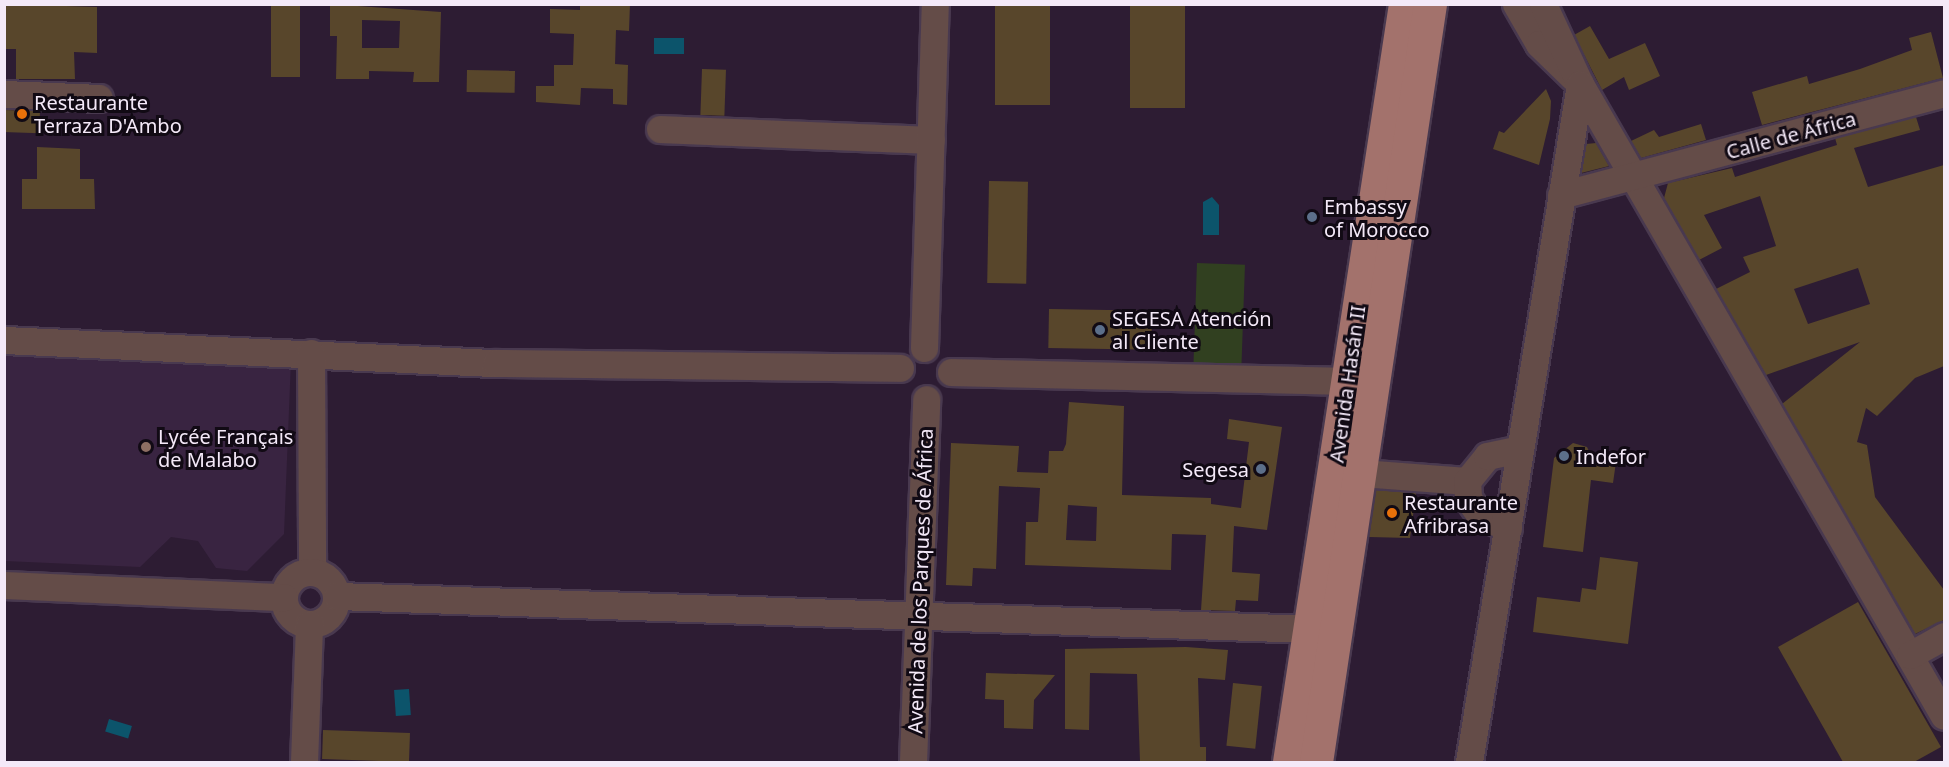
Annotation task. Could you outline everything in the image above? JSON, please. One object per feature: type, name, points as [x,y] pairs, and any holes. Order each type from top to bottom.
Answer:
[{"type":"main road","name":"Avenida Hasán II","points":[[1289,762],[1405,4]]},
{"type":"main road","name":"Avenida Hasán II","points":[[1316,762],[1431,4]]},
{"type":"street","points":[[924,348],[935,4]]},
{"type":"street","points":[[1516,4],[1539,44],[1580,84]]},
{"type":"street","points":[[1543,4],[1580,84],[1637,178],[1944,716]]},
{"type":"street","points":[[1469,762],[1580,84]]},
{"type":"street","name":"Calle de África","points":[[1562,195],[1637,178],[1944,93]]},
{"type":"street","points":[[4,94],[99,98]]},
{"type":"street","points":[[660,129],[931,140]]},
{"type":"street","points":[[4,340],[496,363],[900,368],[908,354],[924,348],[940,352],[951,372],[1347,381]]},
{"type":"street","points":[[311,353],[312,572]]},
{"type":"street","name":"Avenida de los Parques de África","points":[[900,368],[905,390],[926,399],[942,393],[951,372]]},
{"type":"street","name":"Avenida de los Parques de África","points":[[913,762],[926,399]]},
{"type":"street","points":[[1508,528],[1479,514],[1468,498],[1467,481],[1487,456],[1519,449]]},
{"type":"street","points":[[1361,473],[1467,481]]},
{"type":"street","points":[[284,597],[295,577],[312,572],[327,578],[337,597]]},
{"type":"street","points":[[4,585],[284,597]]},
{"type":"street","points":[[284,597],[293,617],[309,624],[327,618],[337,597]]},
{"type":"street","points":[[337,597],[1310,629]]},
{"type":"street","points":[[304,762],[309,624]]},
{"type":"street","points":[[1910,655],[1944,636]]},
{"type":"shaded area","name":"Lycée Français de Malabo","points":[[5,347],[291,360],[284,534],[247,571],[216,568],[198,541],[171,537],[140,567],[5,561]]},
{"type":"green space","points":[[1197,263],[1245,265],[1241,369],[1193,367]]},
{"type":"water","points":[[654,38],[684,38],[684,54],[654,54]]},
{"type":"water","points":[[1212,197],[1219,205],[1219,235],[1203,235],[1203,202]]},
{"type":"water","points":[[409,689],[411,715],[396,716],[394,690]]},
{"type":"water","points":[[109,719],[132,726],[128,738],[105,731]]},
{"type":"building","points":[[5,4],[97,7],[97,53],[74,52],[75,79],[16,79],[16,49],[5,49]]},
{"type":"building","points":[[271,4],[300,4],[300,77],[271,77]]},
{"type":"building","points":[[330,4],[441,12],[439,82],[413,82],[414,72],[369,71],[369,79],[336,79],[337,36],[330,36]],"holes":[[[362,20],[400,21],[399,48],[362,48]]]},
{"type":"building","points":[[580,4],[630,4],[629,31],[616,30],[615,64],[628,65],[627,105],[613,104],[613,89],[581,88],[580,105],[536,102],[536,86],[554,86],[554,65],[573,65],[574,34],[550,33],[550,9],[580,10]]},
{"type":"building","points":[[995,4],[1050,4],[1050,105],[995,105]]},
{"type":"building","points":[[1130,4],[1185,4],[1185,108],[1130,108]]},
{"type":"building","points":[[1590,26],[1609,59],[1645,43],[1660,76],[1629,90],[1624,77],[1602,90],[1574,35]]},
{"type":"building","points":[[1931,32],[1943,78],[1762,125],[1752,92],[1807,76],[1809,84],[1860,69],[1912,50],[1909,38]]},
{"type":"building","points":[[702,69],[726,70],[724,116],[700,115]]},
{"type":"building","points":[[467,70],[515,71],[515,93],[467,92]]},
{"type":"building","points":[[1546,89],[1551,101],[1550,119],[1539,165],[1493,149],[1499,131],[1504,133]]},
{"type":"building","points":[[4,110],[40,111],[39,133],[4,132]]},
{"type":"building","points":[[1916,117],[1920,130],[1854,148],[1868,187],[1944,165],[1944,366],[1915,378],[1877,416],[1866,408],[1857,442],[1867,445],[1875,497],[1944,590],[1944,620],[1915,634],[1782,404],[1860,342],[1766,375],[1716,289],[1750,272],[1743,257],[1776,246],[1760,196],[1704,215],[1722,248],[1699,260],[1664,198],[1668,183],[1732,168],[1735,177],[1837,145],[1835,138]],"holes":[[[1858,268],[1870,304],[1808,324],[1794,289]]]},
{"type":"building","points":[[1701,124],[1706,140],[1641,158],[1631,141],[1654,130],[1659,137]]},
{"type":"building","points":[[1596,143],[1609,166],[1581,173],[1586,144]]},
{"type":"building","points":[[37,147],[80,149],[80,179],[94,179],[95,209],[22,209],[22,179],[37,179]]},
{"type":"building","points":[[989,181],[1028,182],[1026,284],[987,283]]},
{"type":"building","name":"SEGESA Atención al Cliente","points":[[1049,309],[1152,311],[1151,350],[1048,348]]},
{"type":"building","points":[[1069,402],[1124,406],[1122,495],[1211,498],[1211,504],[1241,508],[1249,442],[1227,439],[1229,419],[1282,427],[1267,530],[1234,526],[1232,572],[1260,574],[1258,601],[1236,600],[1235,611],[1201,610],[1206,535],[1172,534],[1171,570],[1025,565],[1026,522],[1038,522],[1040,488],[999,486],[996,569],[973,568],[972,586],[946,585],[951,443],[1019,446],[1017,472],[1048,473],[1049,451],[1063,451],[1066,444]],"holes":[[[1068,505],[1097,507],[1096,541],[1066,540]]]},
{"type":"building","points":[[1573,443],[1587,447],[1593,459],[1616,462],[1613,483],[1591,480],[1583,552],[1543,547],[1554,458]]},
{"type":"building","name":"Restaurante Afribrasa","points":[[1376,490],[1416,493],[1410,538],[1369,537]]},
{"type":"building","points":[[1600,557],[1638,562],[1628,644],[1533,632],[1537,597],[1580,602],[1582,588],[1596,590]]},
{"type":"building","points":[[1858,602],[1941,747],[1914,762],[1843,762],[1778,647]]},
{"type":"building","points":[[1186,647],[1228,650],[1225,680],[1198,678],[1200,747],[1206,747],[1206,762],[1140,762],[1137,674],[1090,673],[1089,730],[1065,729],[1065,649]]},
{"type":"building","points":[[986,673],[1055,675],[1034,700],[1033,729],[1004,728],[1004,700],[985,699]]},
{"type":"building","points":[[1233,683],[1262,686],[1255,749],[1226,746]]},
{"type":"building","points":[[323,730],[410,733],[409,762],[322,759]]},
{"type":"place","name":"Restaurante Terraza D'Ambo","points":[[22,114]]},
{"type":"place","name":"Embassy of Morocco","points":[[1312,217]]},
{"type":"place","name":"SEGESA Atención al Cliente","points":[[1100,330]]},
{"type":"place","name":"Lycée Français de Malabo","points":[[146,447]]},
{"type":"place","name":"Indefor","points":[[1564,456]]},
{"type":"place","name":"Segesa","points":[[1261,469]]},
{"type":"place","name":"Restaurante Afribrasa","points":[[1392,513]]}]
